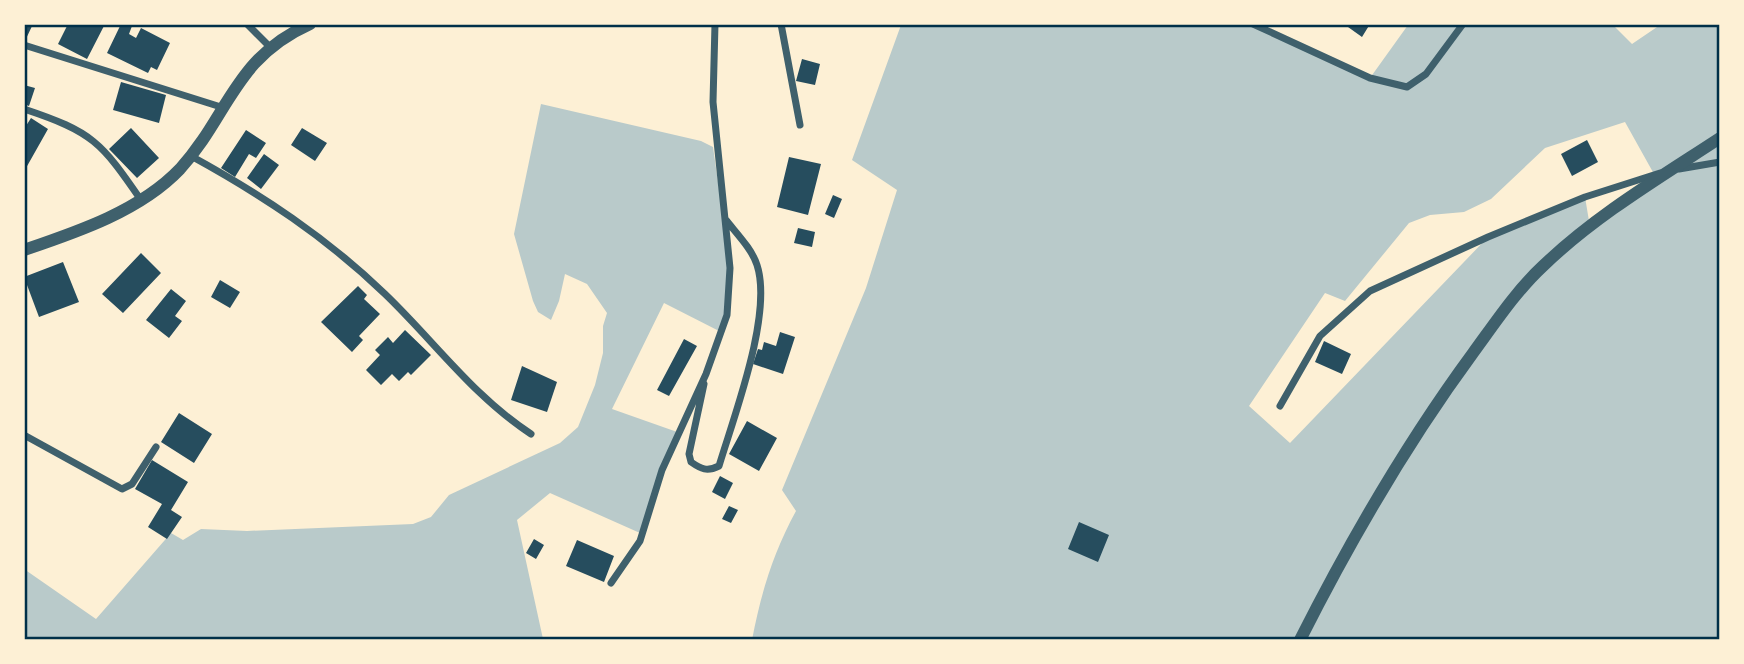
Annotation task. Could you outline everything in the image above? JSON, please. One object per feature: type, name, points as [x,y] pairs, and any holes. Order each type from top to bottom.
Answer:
[{"type":"street","points":[[247,24],[270,47]]},
{"type":"street","points":[[24,250],[62,237],[141,200],[178,171],[191,156],[247,69],[270,47],[310,24]]},
{"type":"street","points":[[611,583],[640,541],[662,470],[706,374],[727,315],[730,268],[713,102],[715,24]]},
{"type":"street","points":[[781,24],[800,125]]},
{"type":"street","points":[[1253,24],[1370,78],[1407,87],[1426,74],[1463,24]]},
{"type":"street","points":[[24,45],[221,107]]},
{"type":"street","points":[[24,109],[61,121],[88,135],[107,150],[141,200]]},
{"type":"street","points":[[1300,639],[1356,529],[1394,465],[1507,307],[1542,267],[1582,232],[1720,138]]},
{"type":"street","points":[[191,156],[261,194],[331,246],[386,295],[482,397],[531,434]]},
{"type":"street","points":[[1280,406],[1321,336],[1370,291],[1458,250],[1585,197],[1671,170],[1720,162]]},
{"type":"street","points":[[706,374],[689,454],[691,462],[702,470],[712,470],[719,466],[742,393],[763,298],[757,264],[726,220]]},
{"type":"street","points":[[24,435],[122,489],[132,484],[156,447]]},
{"type":"shaded area","points":[[901,25],[1253,25],[1370,78],[1408,25],[1613,25],[1632,44],[1660,25],[1719,25],[1719,639],[752,640],[769,574],[796,511],[782,490],[866,288],[897,190],[852,160]],"holes":[[[1625,122],[1654,174],[1589,221],[1585,197],[1488,237],[1290,443],[1249,406],[1325,293],[1345,301],[1409,223],[1430,215],[1464,212],[1491,199],[1545,148]]]},
{"type":"shaded area","points":[[541,104],[701,141],[713,147],[731,273],[721,332],[664,303],[612,409],[680,433],[640,533],[550,493],[517,520],[543,639],[25,639],[24,569],[96,619],[171,533],[183,540],[201,529],[247,531],[413,524],[431,517],[449,495],[560,443],[578,427],[595,385],[603,353],[603,326],[607,313],[587,284],[565,274],[559,301],[551,320],[538,312],[533,301],[514,234]]},
{"type":"building","points":[[24,24],[33,24],[24,43]]},
{"type":"building","points":[[68,24],[105,24],[87,59],[58,44]]},
{"type":"building","points":[[121,24],[132,26],[129,34],[136,38],[141,28],[170,43],[157,70],[151,67],[148,73],[107,53]]},
{"type":"building","points":[[1350,24],[1370,24],[1362,37],[1348,27]]},
{"type":"building","points":[[802,59],[820,64],[815,85],[796,81]]},
{"type":"building","points":[[121,82],[166,95],[159,123],[113,110]]},
{"type":"building","points":[[24,85],[35,88],[29,106],[24,104]]},
{"type":"building","points":[[31,118],[48,129],[26,168],[24,129]]},
{"type":"building","points":[[131,128],[159,158],[137,178],[109,149]]},
{"type":"building","points":[[302,128],[327,143],[315,161],[291,145]]},
{"type":"building","points":[[246,130],[266,143],[256,158],[249,154],[235,177],[221,168]]},
{"type":"building","points":[[1587,140],[1598,162],[1572,176],[1561,154]]},
{"type":"building","points":[[264,154],[279,165],[261,189],[247,178]]},
{"type":"building","points":[[789,157],[821,164],[808,215],[777,207]]},
{"type":"building","points":[[833,195],[842,199],[834,218],[825,214]]},
{"type":"building","points":[[798,228],[815,232],[812,247],[794,243]]},
{"type":"building","points":[[141,253],[161,273],[123,313],[102,294]]},
{"type":"building","points":[[63,262],[79,302],[39,317],[24,277]]},
{"type":"building","points":[[220,280],[240,292],[230,308],[211,297]]},
{"type":"building","points":[[358,286],[367,295],[364,299],[380,314],[359,336],[363,340],[352,352],[321,322]]},
{"type":"building","points":[[171,289],[186,301],[175,316],[182,321],[169,338],[146,320]]},
{"type":"building","points":[[405,330],[431,355],[411,375],[408,372],[399,381],[392,374],[381,385],[366,370],[380,355],[375,350],[388,337],[393,343]]},
{"type":"building","points":[[780,332],[795,337],[783,374],[753,364],[758,349],[762,350],[764,342],[776,346]]},
{"type":"building","points":[[684,339],[697,346],[669,396],[657,390]]},
{"type":"building","points":[[1324,341],[1351,354],[1342,374],[1315,362]]},
{"type":"building","points":[[522,366],[557,382],[547,412],[511,400]]},
{"type":"building","points":[[179,413],[212,434],[194,463],[161,442]]},
{"type":"building","points":[[747,421],[777,438],[759,471],[729,454]]},
{"type":"building","points":[[152,460],[188,482],[171,510],[182,517],[167,539],[148,527],[162,504],[135,489]]},
{"type":"building","points":[[720,476],[733,483],[725,499],[712,492]]},
{"type":"building","points":[[729,506],[738,510],[731,523],[722,519]]},
{"type":"building","points":[[1079,522],[1109,535],[1098,562],[1068,549]]},
{"type":"building","points":[[534,539],[544,545],[536,559],[526,553]]},
{"type":"building","points":[[577,540],[614,556],[604,582],[566,566]]}]
